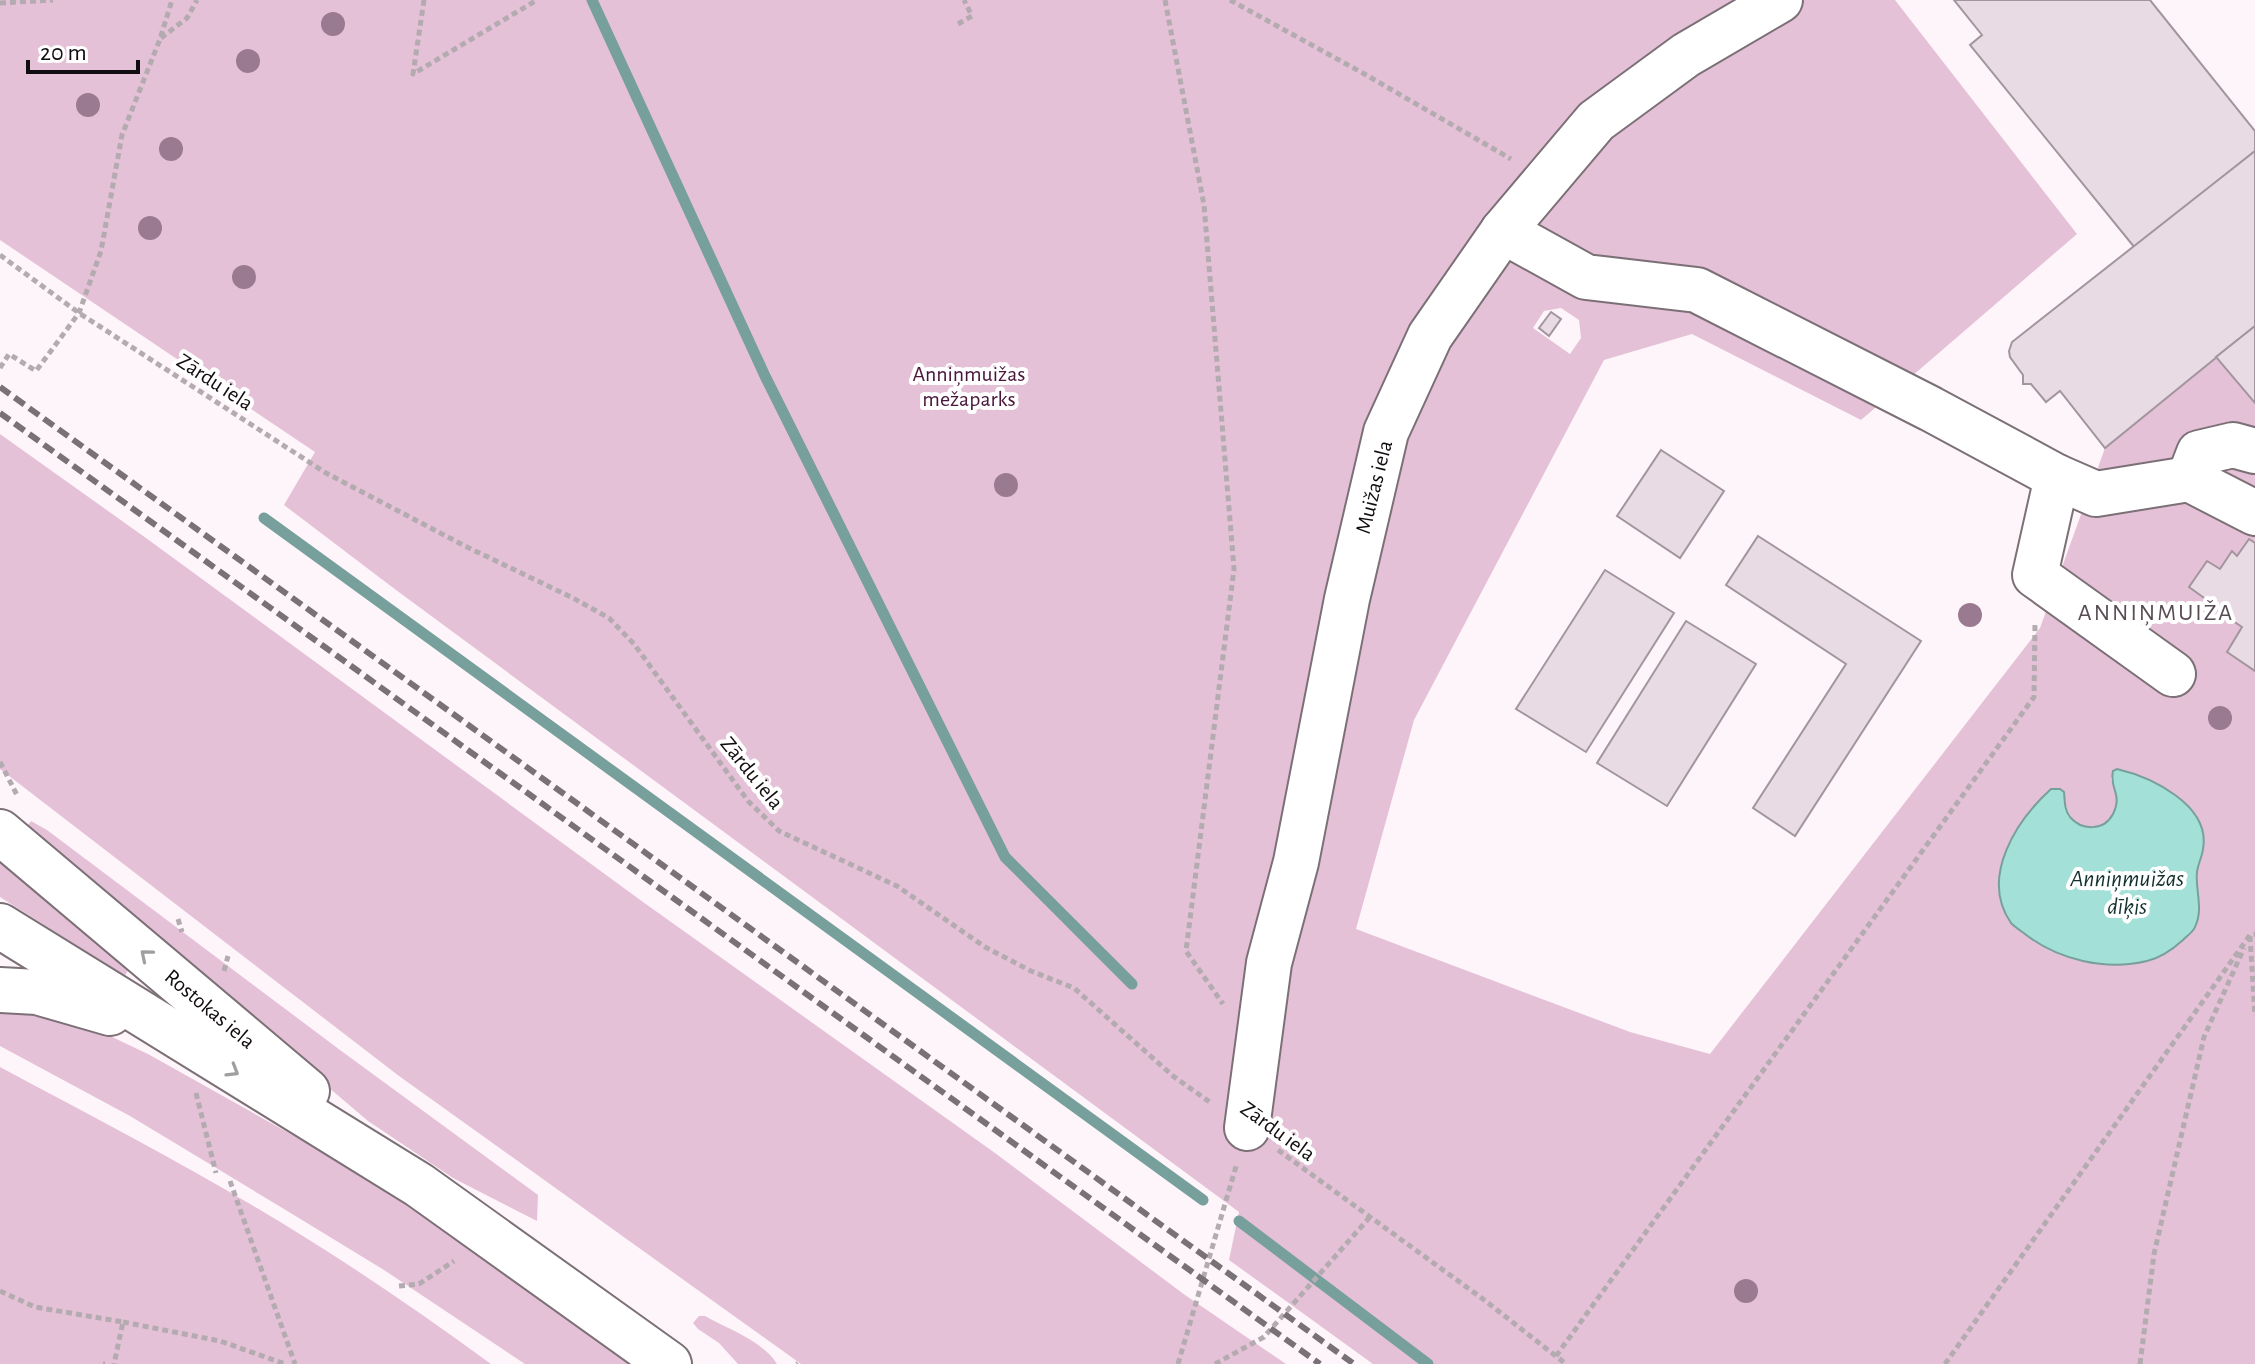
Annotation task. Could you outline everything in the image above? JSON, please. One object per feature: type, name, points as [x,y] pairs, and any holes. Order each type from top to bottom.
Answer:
[{"type":"street","name":"Muižas iela","points":[[1247,1128],[1269,963],[1296,862],[1347,599],[1386,432],[1430,336],[1503,231],[1596,121],[1686,55],[1780,0]]},
{"type":"street","points":[[1503,231],[1586,277],[1697,290],[2057,477],[2096,494],[2189,479],[2255,513]]},
{"type":"street","points":[[2189,479],[2199,453],[2233,445],[2255,451]]},
{"type":"street","points":[[2057,477],[2035,575],[2173,674]]},
{"type":"street","name":"Rostokas iela","points":[[10,817],[419,1185]]},
{"type":"street","name":"Rostokas iela","points":[[0,926],[419,1185],[669,1364]]},
{"type":"street","points":[[0,990],[37,992],[166,1030]]},
{"type":"path","points":[[0,3],[53,0]]},
{"type":"path","points":[[0,368],[9,354],[36,371],[79,313],[101,251],[122,135],[172,0]]},
{"type":"path","points":[[160,39],[187,18],[197,0]]},
{"type":"path","points":[[424,0],[413,74],[537,0]]},
{"type":"path","points":[[958,24],[972,16],[964,0]]},
{"type":"path","points":[[1165,0],[1204,205],[1234,569],[1186,951],[1257,1053]]},
{"type":"path","points":[[1230,0],[1504,155],[1543,183]]},
{"type":"path","name":"Zārdu iela","points":[[0,255],[79,313],[326,473],[609,618],[634,644],[748,801],[779,831],[897,886],[985,947],[1031,971],[1074,988],[1173,1076],[1483,1299],[1566,1364]]},
{"type":"path","points":[[1556,1356],[2034,697],[2035,575]]},
{"type":"path","points":[[0,762],[10,817]]},
{"type":"path","points":[[2253,933],[2255,1016]]},
{"type":"path","points":[[1945,1364],[2253,933]]},
{"type":"path","points":[[2140,1364],[2154,1254],[2204,1037],[2253,933]]},
{"type":"path","points":[[1178,1364],[1247,1128]]},
{"type":"path","points":[[230,1181],[295,1364]]},
{"type":"path","points":[[1215,1364],[1264,1337],[1369,1218]]},
{"type":"path","points":[[0,1291],[35,1307],[220,1341],[285,1364]]},
{"type":"path","points":[[114,1364],[123,1322]]},
{"type":"green space","name":"Anniņmuižas mežaparks","points":[[0,0],[1895,0],[2077,234],[1861,420],[1692,334],[1604,360],[1414,720],[1356,929],[1630,1032],[1710,1054],[2040,628],[2105,448],[2216,357],[2255,403],[2255,543],[2249,539],[2237,556],[2232,552],[2220,569],[2207,561],[2189,587],[2242,627],[2227,652],[2255,671],[2255,1364],[1373,1364],[1229,1260],[1239,1212],[284,505],[315,452],[0,240]],"holes":[[[1561,308],[1579,320],[1581,338],[1570,354],[1533,328],[1544,311]],[[2117,769],[2160,785],[2174,794],[2196,817],[2204,845],[2197,875],[2200,906],[2009,842],[2064,792],[2073,820],[2092,828],[2102,825],[2116,810],[2118,797],[2111,779]]]},
{"type":"green space","points":[[0,434],[643,902],[995,1153],[1185,1295],[1286,1364],[801,1364],[399,1076],[0,769]]},
{"type":"green space","points":[[31,821],[538,1195],[537,1221],[453,1178],[368,1121],[25,829]]},
{"type":"green space","points":[[0,862],[129,968],[125,976],[0,897]]},
{"type":"green space","points":[[26,1011],[91,1027],[148,1054],[396,1193],[629,1364],[525,1364],[384,1270],[284,1209],[130,1116],[0,1046],[0,1012]]},
{"type":"green space","points":[[0,1067],[287,1226],[376,1283],[491,1364],[0,1364]]},
{"type":"green space","points":[[699,1316],[705,1316],[754,1342],[777,1364],[738,1364],[719,1343],[693,1323]]},
{"type":"water","name":"Anniņmuižas dīķis","points":[[2117,769],[2161,786],[2188,806],[2198,819],[2203,833],[2203,849],[2197,872],[2199,913],[2193,931],[2157,958],[2115,965],[2067,957],[2038,943],[2011,923],[2002,905],[1999,887],[2006,850],[2015,833],[2051,789],[2064,792],[2066,808],[2075,822],[2087,827],[2099,826],[2109,820],[2116,807],[2112,777]]},
{"type":"building","points":[[1954,0],[2150,0],[2255,131],[2255,151],[2135,248],[1970,45],[1982,35]]},
{"type":"building","points":[[2255,151],[2255,326],[2105,448],[2060,391],[2046,402],[2031,384],[2023,384],[2023,375],[2010,357],[2012,342]]},
{"type":"building","points":[[1551,312],[1561,319],[1549,336],[1539,328]]},
{"type":"building","points":[[2255,326],[2255,403],[2216,357]]},
{"type":"building","points":[[1661,450],[1724,491],[1680,558],[1617,516]]},
{"type":"building","points":[[1758,536],[1921,641],[1795,836],[1753,808],[1846,664],[1726,585]]},
{"type":"building","name":"ANNIŅMUIŽA","points":[[2249,539],[2255,543],[2255,671],[2227,652],[2242,627],[2189,587],[2207,561],[2220,569],[2232,551],[2237,556]]},
{"type":"building","points":[[1605,570],[1674,613],[1586,752],[1516,709]]},
{"type":"building","points":[[1686,621],[1756,664],[1667,806],[1597,763]]},
{"type":"waterway","points":[[592,0],[765,376],[1005,857],[1132,984]]},
{"type":"waterway","points":[[264,518],[1203,1200]]},
{"type":"waterway","points":[[1239,1221],[1428,1364]]},
{"type":"railway","points":[[0,387],[1354,1364]]},
{"type":"railway","points":[[0,413],[1320,1364]]},
{"type":"district","name":"ANNIŅMUIŽA","points":[[2156,613]]}]
